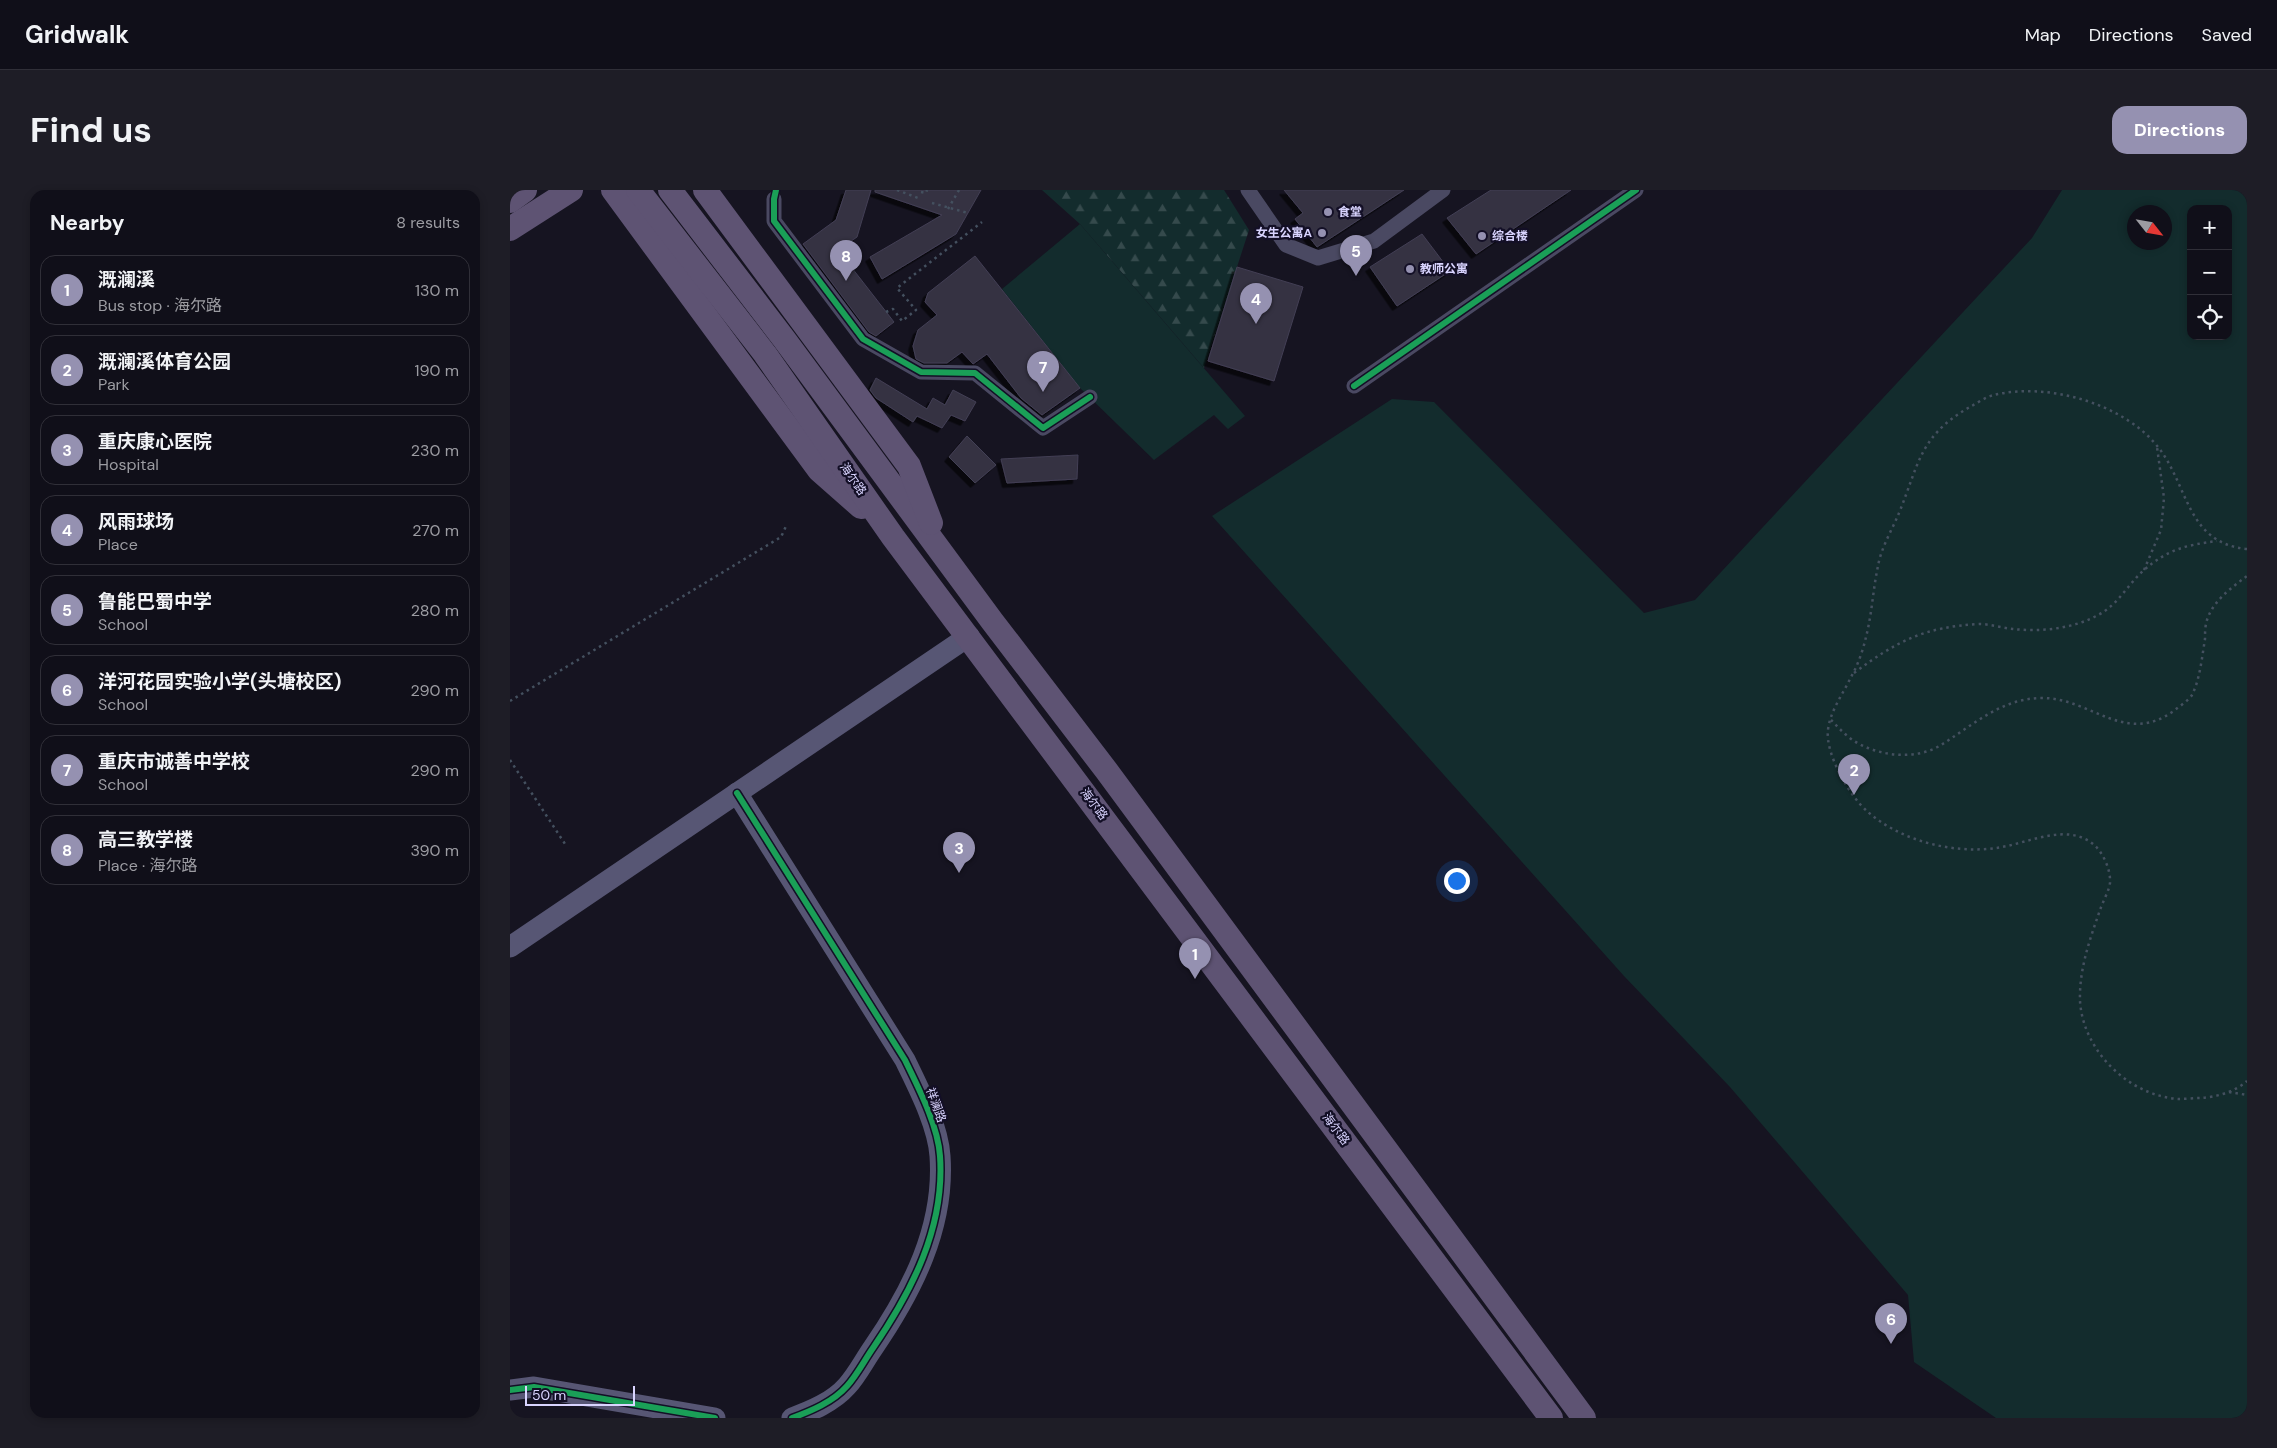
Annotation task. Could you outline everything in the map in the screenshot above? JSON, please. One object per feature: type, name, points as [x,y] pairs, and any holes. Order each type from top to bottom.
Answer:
[{"type":"main road","points":[[510,201],[525,190]]},
{"type":"main road","points":[[510,228],[571,190]]},
{"type":"main road","points":[[614,190],[820,470],[893,537]]},
{"type":"main road","name":"海尔路","points":[[638,190],[765,354],[893,537],[969,636],[1551,1418]]},
{"type":"main road","points":[[670,190],[943,552],[1584,1418]]},
{"type":"main road","points":[[705,190],[908,466],[943,552]]},
{"type":"street","points":[[1248,190],[1286,246],[1318,258],[1374,241],[1443,190]]},
{"type":"street","points":[[1354,386],[1636,190]]},
{"type":"street","points":[[774,199],[774,221],[863,339],[921,372],[975,373],[1043,428],[1090,397]]},
{"type":"street","points":[[510,946],[969,636]]},
{"type":"street","name":"祥澜路","points":[[737,793],[905,1060],[927,1105],[940,1155],[938,1210],[923,1261],[896,1315],[846,1386],[816,1409],[792,1418]]},
{"type":"street","points":[[510,1390],[534,1387],[715,1418]]},
{"type":"path","points":[[897,190],[918,198]]},
{"type":"path","points":[[921,192],[926,193],[927,190]]},
{"type":"path","points":[[948,209],[959,190]]},
{"type":"path","points":[[932,203],[968,213]]},
{"type":"path","points":[[886,312],[893,308],[902,321],[916,310],[897,288],[982,222]]},
{"type":"path","points":[[2217,541],[2194,519],[2177,478],[2157,446],[2134,425],[2106,408],[2072,396],[2031,390],[1991,396],[1961,413],[1936,431],[1921,454],[1910,486],[1878,563],[1866,637],[1853,674],[1837,702],[1828,731],[1831,754],[1847,786],[1867,812],[1904,835],[1948,848],[1994,848],[2046,836],[2075,834],[2094,845],[2104,858],[2110,881],[2084,960],[2080,1001],[2085,1025],[2098,1053],[2120,1076],[2153,1093],[2177,1099],[2213,1097],[2241,1086],[2247,1081]]},
{"type":"path","points":[[1853,674],[1886,650],[1910,637],[1944,628],[1981,624],[2040,630],[2063,627],[2098,615],[2123,595],[2144,570],[2161,530],[2164,498],[2157,446]]},
{"type":"path","points":[[510,701],[781,537],[787,524]]},
{"type":"path","points":[[2144,570],[2183,546],[2217,541],[2247,550]]},
{"type":"path","points":[[1831,720],[1852,740],[1870,750],[1892,754],[1916,754],[1939,746],[1998,708],[2022,700],[2043,698],[2068,703],[2110,719],[2136,725],[2158,720],[2191,696],[2198,674],[2207,620],[2216,604],[2229,589],[2247,576]]},
{"type":"path","points":[[510,760],[567,847]]},
{"type":"path","points":[[2226,1092],[2247,1094]]},
{"type":"green space","points":[[1042,190],[1224,190],[1249,230],[1204,368],[1080,224]]},
{"type":"green space","points":[[2062,190],[2247,190],[2247,1418],[1996,1418],[1914,1362],[1908,1295],[1730,1087],[1624,976],[1212,516],[1392,399],[1434,402],[1644,613],[1695,600],[2032,238]]},
{"type":"green space","points":[[1080,224],[1245,416],[1228,429],[1214,415],[1154,460],[1080,388],[1002,289]]},
{"type":"building","points":[[846,190],[871,190],[857,237],[838,250],[894,322],[876,336],[869,332],[803,244],[836,220]]},
{"type":"building","points":[[875,190],[981,190],[956,234],[882,279],[870,257],[942,215],[875,192]]},
{"type":"building","name":"女生公寓A","points":[[1284,190],[1404,190],[1317,247],[1295,219],[1303,213]]},
{"type":"building","name":"综合楼","points":[[1491,190],[1571,190],[1476,254],[1447,218]]},
{"type":"building","name":"教师公寓","points":[[1422,234],[1450,271],[1397,306],[1370,267]]},
{"type":"building","points":[[975,256],[1080,388],[1042,415],[1021,398],[987,354],[973,364],[962,352],[947,363],[924,363],[916,359],[913,346],[918,330],[937,315],[925,302],[928,293]]},
{"type":"building","points":[[1237,267],[1303,287],[1274,381],[1208,361]]},
{"type":"building","points":[[876,378],[927,409],[933,398],[945,405],[953,390],[976,402],[965,421],[951,415],[942,428],[917,416],[913,422],[876,398],[870,390]]},
{"type":"building","points":[[967,436],[996,465],[975,483],[949,457]]},
{"type":"building","points":[[1078,455],[1077,479],[1007,483],[1001,459]]},
{"type":"cycle path","points":[[776,190],[774,221],[863,339],[921,372],[975,373],[1043,428],[1090,397]]},
{"type":"cycle path","points":[[1354,386],[1636,190]]},
{"type":"cycle path","points":[[737,793],[905,1060],[936,1132],[940,1156],[937,1208],[931,1233],[913,1281],[901,1304],[847,1386],[828,1401],[792,1418]]},
{"type":"cycle path","points":[[510,1390],[534,1387],[715,1418]]},
{"type":"place","name":"食堂","points":[[1328,212]]},
{"type":"place","name":"女生公寓A","points":[[1322,233]]},
{"type":"place","name":"综合楼","points":[[1482,236]]},
{"type":"place","name":"教师公寓","points":[[1410,269]]},
{"type":"place","name":"鲁能巴蜀中学","points":[[1356,276]]},
{"type":"place","name":"高三教学楼","points":[[846,281]]},
{"type":"place","name":"风雨球场","points":[[1256,324]]},
{"type":"place","name":"重庆市诚善中学校","points":[[1043,392]]},
{"type":"place","name":"溉澜溪体育公园","points":[[1854,795]]},
{"type":"place","name":"重庆康心医院","points":[[959,873]]},
{"type":"place","name":"溉澜溪","points":[[1195,979]]},
{"type":"place","name":"洋河花园实验小学(头塘校区)","points":[[1891,1344]]}]
